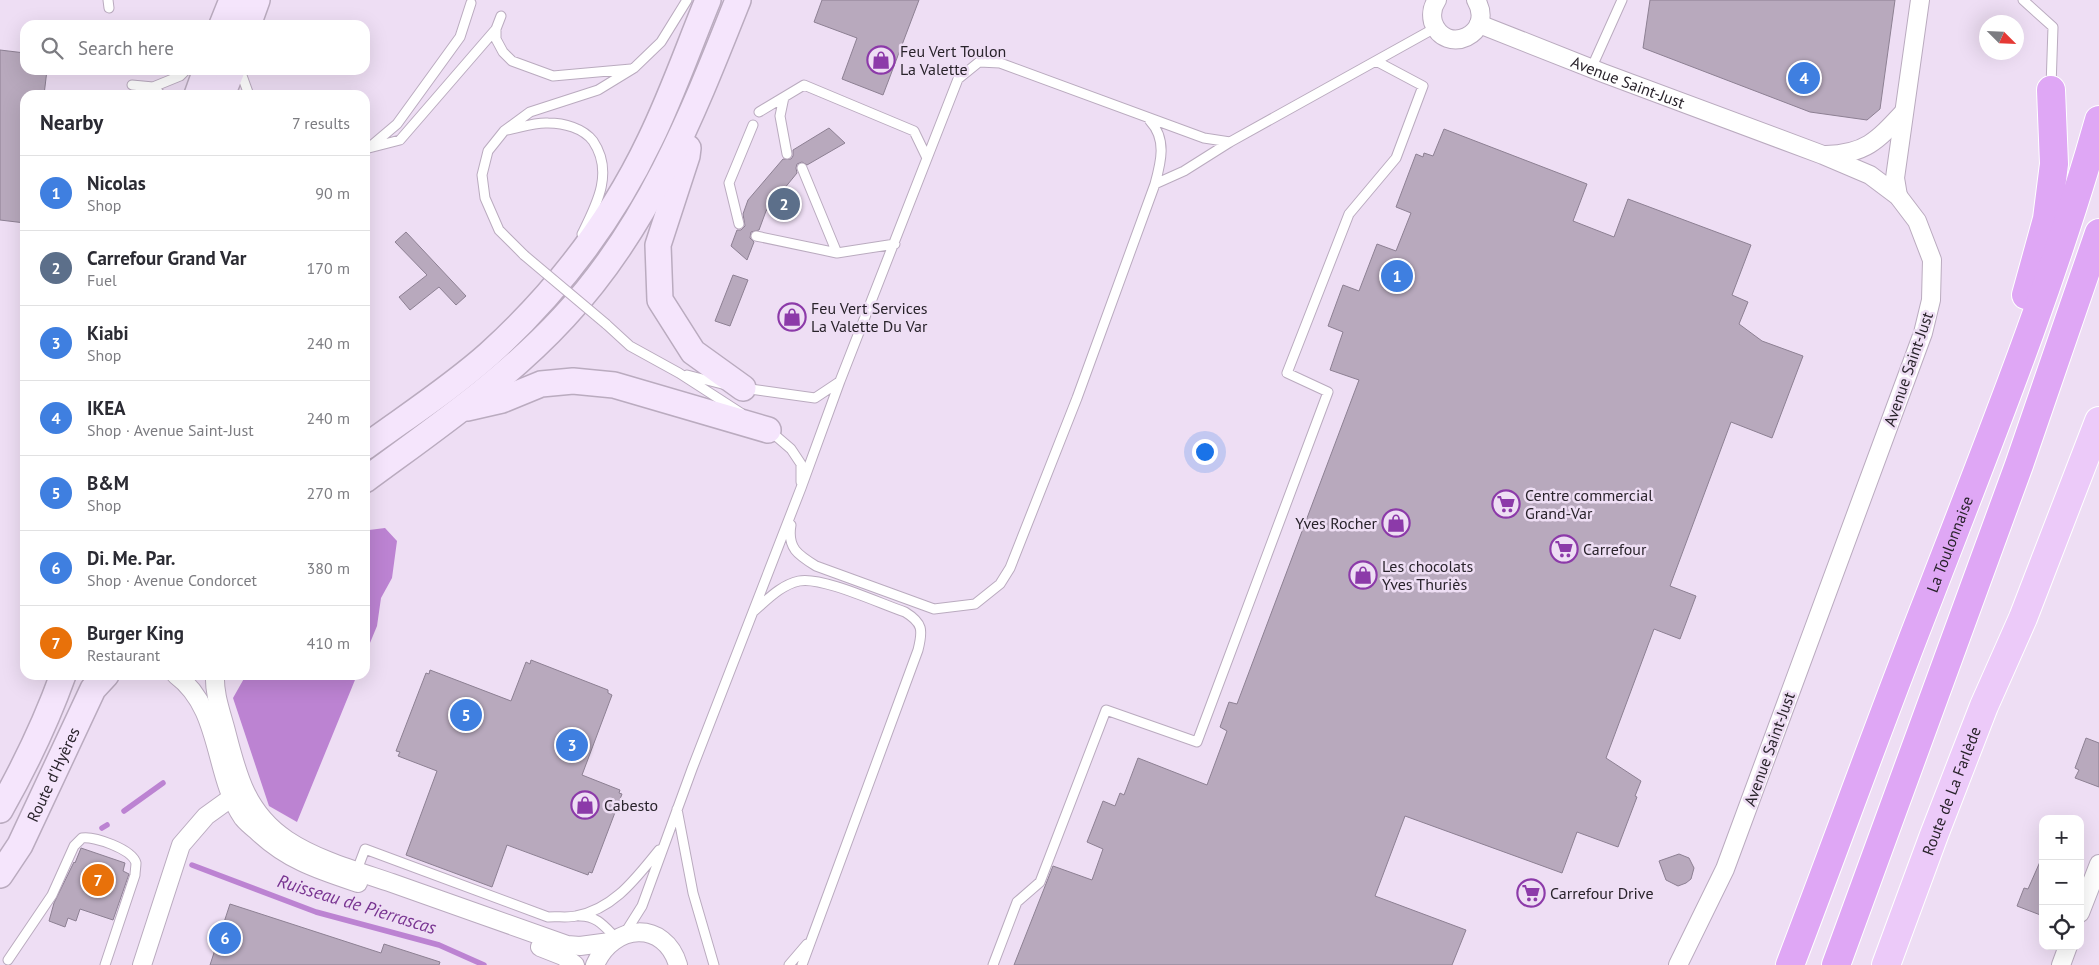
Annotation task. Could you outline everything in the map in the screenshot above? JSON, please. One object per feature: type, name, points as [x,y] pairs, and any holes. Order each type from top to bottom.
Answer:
[{"type":"highway","points":[[1928,599],[1993,393],[2015,330],[2047,219],[2054,164],[2051,90]]},
{"type":"highway","name":"La Toulonnaise","points":[[1790,965],[1928,599],[2014,378],[2067,228],[2099,120]]},
{"type":"highway","points":[[1836,965],[2019,465],[2099,233]]},
{"type":"main road","points":[[224,20],[232,0]]},
{"type":"main road","points":[[250,20],[257,0]]},
{"type":"main road","points":[[370,443],[488,355],[520,325],[553,289],[596,234],[651,140],[708,0]]},
{"type":"main road","points":[[370,476],[460,410],[515,366],[564,317],[596,279],[625,239],[659,182],[691,117],[738,0]]},
{"type":"main road","points":[[199,90],[204,75]]},
{"type":"main road","points":[[224,90],[230,75]]},
{"type":"main road","points":[[691,117],[687,156],[658,245],[660,300],[693,352],[743,388]]},
{"type":"main road","points":[[460,410],[502,400],[541,384],[573,381],[614,385],[768,430]]},
{"type":"main road","name":"Route de La Farlède","points":[[1886,965],[1944,807],[1984,706],[2023,618],[2099,421]]},
{"type":"main road","name":"Route de La Farlède","points":[[1905,965],[1994,711],[2023,618]]},
{"type":"main road","name":"Route d'Hyères","points":[[0,810],[24,768],[61,680]]},
{"type":"main road","name":"Route d'Hyères","points":[[0,875],[20,845],[93,689],[101,680]]},
{"type":"street","points":[[1437,0],[1432,8],[1435,28],[1449,39],[1458,40],[1474,32],[1480,24],[1481,13],[1476,0]]},
{"type":"street","points":[[1898,196],[1895,178],[1920,0]]},
{"type":"street","name":"Avenue Saint-Just","points":[[1480,24],[1591,69],[1823,155],[1870,175],[1898,196],[1917,221],[1932,260],[1932,300],[1923,333],[1725,869],[1678,965]]},
{"type":"street","points":[[1823,155],[1846,155],[1861,149],[1877,139],[1903,113]]},
{"type":"street","points":[[181,680],[194,692],[209,722],[231,798],[244,820],[287,855],[309,866],[544,948],[563,956],[575,965]]},
{"type":"street","points":[[215,680],[217,699],[239,780],[251,804],[286,840],[313,854],[567,945],[580,946],[638,932],[651,935],[662,941],[672,951],[678,965]]},
{"type":"street","points":[[142,965],[182,845],[187,836],[206,816],[231,798]]},
{"type":"street","points":[[2083,905],[2099,864]]},
{"type":"street","points":[[595,965],[601,952],[617,938]]},
{"type":"lane","points":[[687,0],[661,42],[634,68],[598,90],[530,112],[504,131],[488,150],[482,175],[485,198],[498,230],[524,255],[630,346],[679,373],[768,430],[792,449],[801,464],[801,488]]},
{"type":"lane","points":[[1591,69],[1622,0]]},
{"type":"lane","points":[[2023,0],[2053,27],[2051,90]]},
{"type":"lane","points":[[370,146],[397,124],[460,37],[471,3]]},
{"type":"lane","points":[[370,148],[400,140],[496,29],[501,16]]},
{"type":"lane","points":[[1155,184],[1184,171],[1230,142],[1435,28]]},
{"type":"lane","points":[[496,29],[496,39],[503,52],[512,61],[553,76],[634,68]]},
{"type":"lane","points":[[993,965],[1017,902],[1040,882],[1106,710],[1197,742],[1328,392],[1287,374],[1349,214],[1396,158],[1423,86],[1376,61]]},
{"type":"lane","points":[[357,870],[365,849],[548,917],[590,916],[598,920],[617,938],[642,906],[677,809],[793,510],[840,381],[958,79],[979,62],[1000,62],[1204,138],[1230,142]]},
{"type":"lane","points":[[132,85],[153,87],[181,75]]},
{"type":"lane","points":[[242,75],[248,90]]},
{"type":"lane","points":[[759,112],[804,85],[914,131],[927,158]]},
{"type":"lane","points":[[153,87],[156,90]]},
{"type":"lane","points":[[784,98],[780,116],[787,154]]},
{"type":"lane","points":[[793,510],[789,537],[799,555],[816,566],[934,610],[975,604],[1000,584],[1010,568],[1076,398],[1155,184],[1160,164],[1161,143],[1158,129],[1148,118]]},
{"type":"lane","points":[[504,131],[547,122],[573,127],[589,136],[601,152],[604,168],[602,184],[596,203],[553,289]]},
{"type":"lane","points":[[740,224],[728,183],[752,125]]},
{"type":"lane","points":[[802,168],[837,253]]},
{"type":"lane","points":[[756,236],[837,253],[895,244]]},
{"type":"lane","points":[[679,373],[743,388],[814,398],[840,381]]},
{"type":"lane","points":[[753,612],[780,588],[800,580],[820,582],[905,612],[920,625],[921,636],[918,650],[802,965]]},
{"type":"lane","points":[[677,809],[693,893],[714,965]]},
{"type":"lane","points":[[8,960],[52,895],[74,846],[82,838],[89,837],[128,852],[136,863],[135,875],[105,965]]},
{"type":"lane","points":[[576,916],[605,906],[629,887],[664,844]]},
{"type":"lane","points":[[789,965],[810,940]]},
{"type":"shaded area","points":[[385,528],[397,541],[392,578],[381,598],[377,626],[370,643],[370,530]]},
{"type":"shaded area","points":[[243,680],[355,680],[297,822],[269,806],[233,698]]},
{"type":"building","points":[[822,0],[919,0],[883,95],[842,79],[857,38],[814,22]]},
{"type":"building","points":[[1650,0],[1895,0],[1880,109],[1867,120],[1810,112],[1643,48]]},
{"type":"building","points":[[0,50],[20,52],[20,75],[46,75],[45,90],[20,90],[20,222],[0,220]]},
{"type":"building","points":[[829,128],[845,143],[807,165],[802,162],[797,164],[797,173],[766,211],[759,230],[751,232],[750,238],[754,242],[747,260],[731,246],[737,230],[741,230],[745,226],[743,214],[748,200],[783,159],[791,159],[793,150]]},
{"type":"building","name":"Centre commercial Grand-Var","points":[[1444,129],[1587,184],[1573,221],[1614,237],[1628,199],[1751,245],[1732,295],[1748,302],[1739,324],[1762,341],[1803,356],[1772,438],[1731,422],[1670,586],[1696,596],[1680,639],[1654,629],[1606,758],[1641,781],[1618,847],[1577,832],[1562,873],[1405,816],[1375,896],[1466,930],[1452,965],[1014,965],[1053,866],[1092,880],[1103,849],[1087,842],[1103,801],[1115,806],[1120,793],[1124,795],[1138,758],[1207,785],[1227,731],[1220,727],[1229,702],[1237,704],[1359,380],[1330,370],[1343,332],[1328,326],[1343,285],[1359,291],[1377,244],[1396,251],[1411,213],[1396,207],[1416,154],[1423,157],[1424,153],[1433,156]]},
{"type":"building","points":[[406,232],[466,296],[456,305],[439,287],[410,310],[399,297],[427,275],[395,242]]},
{"type":"building","points":[[733,275],[748,280],[730,326],[715,321]]},
{"type":"building","points":[[531,660],[608,690],[608,693],[612,695],[582,775],[620,790],[619,793],[622,794],[592,873],[589,872],[588,875],[507,845],[492,887],[406,855],[437,771],[398,756],[400,752],[396,751],[426,673],[429,674],[430,670],[511,701],[526,662],[530,664]]},
{"type":"building","points":[[2086,738],[2099,743],[2099,787],[2075,778],[2079,770],[2075,768]]},
{"type":"building","points":[[81,848],[125,863],[123,871],[129,874],[113,920],[80,909],[76,921],[68,918],[65,927],[49,921],[54,903]]},
{"type":"building","points":[[1679,854],[1689,858],[1694,868],[1691,879],[1678,886],[1666,880],[1659,861]]},
{"type":"building","points":[[2039,864],[2039,914],[2017,906],[2024,888],[2028,889]]},
{"type":"building","points":[[230,904],[381,953],[384,944],[440,962],[439,965],[210,965]]},
{"type":"waterway","points":[[124,811],[163,783]]},
{"type":"waterway","name":"Ruisseau de Pierrascas","points":[[102,828],[107,825]]},
{"type":"waterway","name":"Ruisseau de Pierrascas","points":[[192,865],[316,912],[439,945],[484,965]]},
{"type":"place","name":"Feu Vert Toulon La Valette","points":[[881,60]]},
{"type":"place","name":"IKEA","points":[[1804,78]]},
{"type":"place","name":"Carrefour Grand Var","points":[[784,204]]},
{"type":"place","name":"Nicolas","points":[[1397,276]]},
{"type":"place","name":"Feu Vert Services La Valette Du Var","points":[[792,317]]},
{"type":"place","name":"Centre commercial Grand-Var","points":[[1506,504]]},
{"type":"place","name":"Yves Rocher","points":[[1396,523]]},
{"type":"place","name":"Carrefour","points":[[1564,549]]},
{"type":"place","name":"Les chocolats Yves Thuriès","points":[[1363,575]]},
{"type":"place","name":"B&M","points":[[466,715]]},
{"type":"place","name":"Kiabi","points":[[572,745]]},
{"type":"place","name":"Cabesto","points":[[585,805]]},
{"type":"place","name":"Burger King","points":[[98,880]]},
{"type":"place","name":"Carrefour Drive","points":[[1531,893]]},
{"type":"place","name":"Di. Me. Par.","points":[[225,938]]}]
